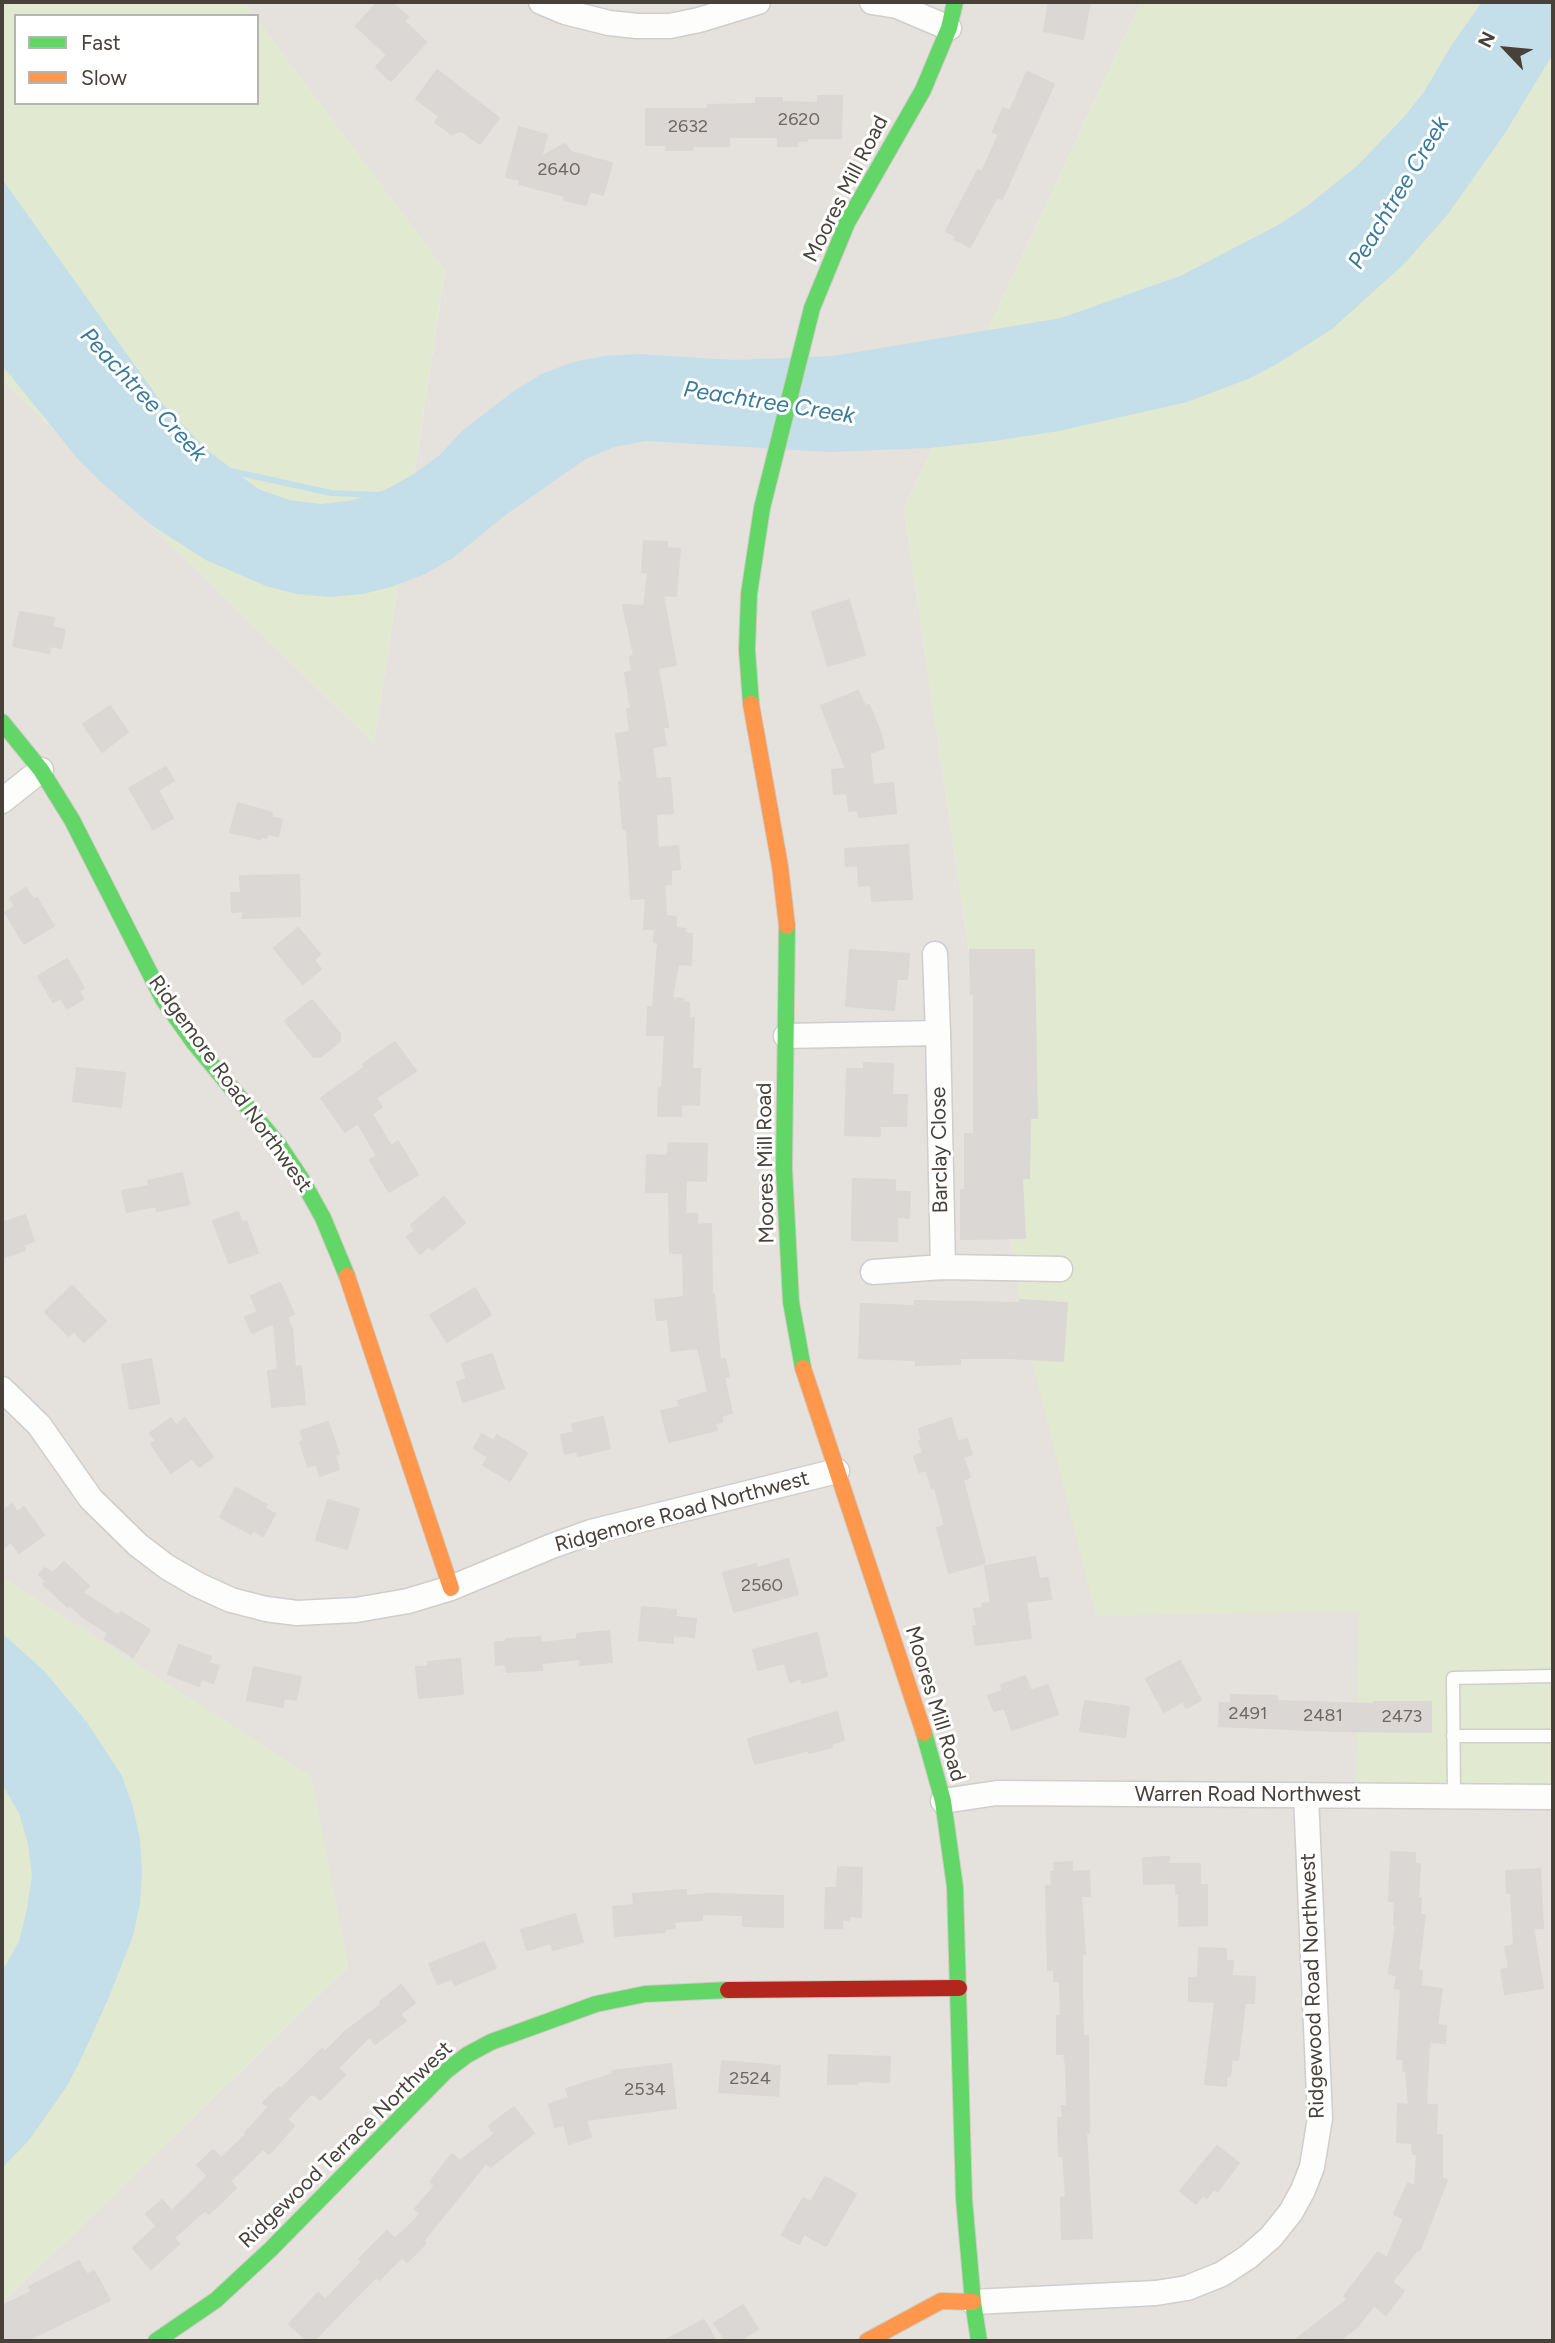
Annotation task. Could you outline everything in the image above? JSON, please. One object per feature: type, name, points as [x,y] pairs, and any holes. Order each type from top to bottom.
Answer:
[{"type":"street","points":[[541,2],[565,12],[609,23],[659,26],[699,20],[758,2]]},
{"type":"street","points":[[872,2],[897,6],[949,28]]},
{"type":"street","name":"Moores Mill Road","points":[[955,2],[949,28],[923,90],[848,223],[812,308],[762,508],[749,594],[747,650],[751,708],[780,866],[787,925],[784,1168],[791,1302],[805,1377],[922,1724],[943,1801],[955,1887],[964,2199],[979,2341]]},
{"type":"street","name":"Ridgemore Road Northwest","points":[[2,722],[41,770],[72,820],[163,999],[195,1044],[278,1144],[323,1217],[350,1282],[451,1588]]},
{"type":"street","points":[[2,801],[41,770]]},
{"type":"street","name":"Barclay Close","points":[[935,954],[943,1267]]},
{"type":"street","points":[[786,1036],[938,1033]]},
{"type":"street","points":[[873,1272],[943,1267],[1060,1269]]},
{"type":"street","name":"Ridgemore Road Northwest","points":[[2,1389],[39,1425],[92,1499],[138,1545],[198,1586],[231,1600],[297,1613],[356,1610],[408,1601],[451,1588],[591,1532],[837,1471]]},
{"type":"street","name":"Warren Road Northwest","points":[[943,1801],[997,1793],[1553,1797]]},
{"type":"street","name":"Ridgewood Road Northwest","points":[[867,2341],[941,2301],[973,2302],[1156,2293],[1187,2288],[1222,2274],[1248,2257],[1271,2236],[1291,2212],[1312,2167],[1320,2118],[1306,1795]]},
{"type":"street","name":"Ridgewood Terrace Northwest","points":[[156,2341],[216,2300],[271,2249],[446,2071],[491,2042],[596,2004],[645,1994],[750,1989],[959,1989]]},
{"type":"lane","points":[[1454,1797],[1453,1678],[1553,1676]]},
{"type":"lane","points":[[1453,1736],[1553,1736]]},
{"type":"shaded area","points":[[244,2],[1141,2],[904,509],[1025,1332],[1359,1611],[1553,1790],[1553,2341],[2,2341],[2,2303],[348,1967],[311,1777],[2,1577],[2,379],[374,744],[445,270],[259,23],[259,14],[253,14]]},
{"type":"green space","points":[[2,2],[244,2],[253,14],[14,14],[14,105],[259,105],[259,23],[445,269],[374,744],[2,379]]},
{"type":"green space","points":[[1141,2],[1553,2],[1553,1790],[1356,1792],[1359,1611],[1096,1616],[1025,1332],[904,509]]},
{"type":"green space","points":[[2,1577],[312,1777],[348,1967],[2,2303]]},
{"type":"water","points":[[1482,2],[1553,2],[1553,54],[1505,133],[1448,214],[1405,263],[1332,329],[1248,379],[1187,402],[1059,431],[929,448],[831,452],[646,441],[614,447],[584,460],[504,516],[453,558],[425,574],[363,594],[330,597],[297,594],[266,586],[206,560],[151,525],[78,459],[2,365],[2,179],[161,402],[206,449],[258,489],[289,500],[321,504],[354,500],[385,490],[414,474],[440,455],[462,431],[514,391],[542,374],[573,362],[637,354],[735,360],[833,356],[1061,318],[1180,276],[1280,224],[1358,165],[1424,92],[1451,46]]},
{"type":"water","points":[[2,1633],[44,1671],[86,1721],[122,1776],[140,1839],[142,1872],[140,1904],[133,1936],[82,2057],[67,2086],[29,2140],[2,2168],[2,1972],[19,1941],[32,1876],[28,1844],[19,1813],[2,1784]]},
{"type":"building","points":[[378,2],[391,2],[408,17],[404,21],[426,42],[391,81],[376,67],[387,55],[356,26]]},
{"type":"building","points":[[1049,2],[1090,2],[1083,39],[1044,31]]},
{"type":"building","points":[[437,70],[499,118],[480,144],[461,131],[451,134],[435,122],[439,116],[416,99]]},
{"type":"building","points":[[1027,72],[1054,84],[1002,199],[997,197],[970,247],[946,231],[978,170],[982,172],[999,134],[993,132],[1003,108],[1010,111]]},
{"type":"building","points":[[818,96],[842,96],[841,138],[807,138],[807,141],[797,141],[797,146],[778,146],[778,137],[729,137],[729,146],[692,146],[692,150],[666,150],[667,145],[646,145],[646,109],[708,109],[708,105],[756,104],[756,98],[818,103]]},
{"type":"building","points":[[519,127],[547,135],[541,157],[565,144],[571,152],[612,163],[603,195],[590,191],[586,205],[564,200],[565,196],[519,184],[520,180],[506,177]]},
{"type":"building","points":[[644,541],[667,542],[667,548],[680,549],[676,596],[663,595],[676,665],[658,668],[668,727],[663,727],[666,745],[652,747],[656,779],[670,778],[673,813],[656,814],[658,848],[678,846],[680,869],[671,870],[671,884],[664,885],[666,916],[676,917],[676,928],[685,929],[684,933],[692,934],[691,965],[678,964],[672,998],[683,999],[683,1002],[689,1003],[689,1018],[694,1018],[692,1069],[700,1069],[699,1105],[681,1104],[681,1116],[658,1116],[665,1035],[647,1035],[648,1007],[653,1007],[658,943],[654,942],[655,929],[644,929],[646,898],[631,899],[627,829],[623,829],[619,782],[622,782],[616,734],[630,732],[627,709],[631,709],[625,673],[632,671],[630,657],[634,655],[623,605],[644,606],[648,573],[642,572]]},
{"type":"building","points":[[849,600],[865,655],[828,666],[812,612]]},
{"type":"building","points":[[20,612],[54,618],[52,627],[65,630],[61,648],[51,646],[49,653],[13,646]]},
{"type":"building","points":[[858,691],[865,706],[869,705],[884,748],[870,753],[873,785],[893,783],[896,813],[859,817],[858,810],[849,811],[847,793],[834,794],[832,770],[846,769],[821,706]]},
{"type":"building","points":[[110,706],[128,732],[102,752],[83,724]]},
{"type":"building","points":[[166,767],[174,781],[158,790],[173,818],[153,829],[129,788]]},
{"type":"building","points":[[238,803],[272,813],[271,817],[282,820],[278,836],[268,834],[266,838],[260,836],[260,839],[230,832]]},
{"type":"building","points":[[908,845],[912,899],[872,901],[871,885],[859,886],[858,865],[846,866],[845,849]]},
{"type":"building","points":[[299,875],[300,916],[243,918],[243,911],[232,912],[231,893],[241,893],[240,876]]},
{"type":"building","points":[[26,888],[34,900],[37,898],[54,926],[24,944],[5,912],[15,907],[10,898]]},
{"type":"building","points":[[298,928],[320,954],[314,960],[321,969],[303,984],[274,948]]},
{"type":"building","points":[[850,950],[909,954],[907,979],[897,979],[894,1010],[846,1006]]},
{"type":"building","points":[[970,950],[1034,950],[1037,1118],[1030,1118],[1029,1178],[1022,1178],[1025,1238],[961,1239],[961,1190],[965,1190],[965,1134],[974,1134],[974,994],[971,994]]},
{"type":"building","points":[[67,959],[84,988],[79,991],[83,999],[67,1009],[61,998],[53,1002],[38,976]]},
{"type":"building","points":[[312,1000],[340,1034],[340,1041],[320,1057],[314,1057],[285,1021]]},
{"type":"building","points":[[395,1042],[416,1071],[376,1098],[382,1107],[372,1114],[391,1146],[398,1141],[418,1175],[389,1192],[370,1160],[377,1156],[358,1123],[345,1132],[321,1098]]},
{"type":"building","points":[[864,1063],[893,1064],[892,1095],[907,1095],[906,1126],[880,1126],[880,1136],[845,1135],[847,1069],[864,1069]]},
{"type":"building","points":[[77,1068],[125,1073],[121,1107],[73,1101]]},
{"type":"building","points":[[669,1143],[707,1144],[706,1181],[686,1180],[685,1214],[697,1214],[697,1225],[711,1224],[712,1295],[714,1294],[720,1360],[725,1359],[729,1376],[724,1377],[732,1413],[721,1416],[722,1422],[715,1423],[717,1430],[669,1442],[661,1411],[680,1407],[678,1401],[708,1392],[698,1348],[671,1351],[668,1319],[657,1320],[655,1300],[684,1297],[683,1253],[670,1253],[669,1192],[646,1192],[647,1155],[668,1156]]},
{"type":"building","points":[[182,1173],[189,1204],[157,1211],[156,1206],[127,1212],[122,1191],[150,1186],[148,1181]]},
{"type":"building","points":[[853,1179],[895,1180],[895,1192],[910,1192],[909,1218],[897,1217],[897,1241],[852,1240]]},
{"type":"building","points":[[444,1197],[465,1223],[432,1250],[429,1246],[420,1254],[407,1237],[415,1231],[411,1225]]},
{"type":"building","points":[[238,1212],[242,1223],[246,1221],[258,1253],[229,1263],[213,1221]]},
{"type":"building","points":[[25,1215],[34,1241],[23,1245],[25,1250],[2,1258],[2,1223]]},
{"type":"building","points":[[280,1283],[294,1314],[287,1317],[292,1329],[295,1367],[301,1366],[305,1404],[272,1407],[268,1371],[278,1370],[274,1323],[252,1333],[245,1317],[258,1312],[251,1296]]},
{"type":"building","points":[[72,1286],[106,1321],[84,1342],[74,1331],[69,1336],[45,1312]]},
{"type":"building","points":[[475,1288],[491,1315],[447,1342],[430,1315]]},
{"type":"building","points":[[1020,1300],[1067,1303],[1063,1361],[960,1358],[960,1364],[916,1365],[916,1360],[859,1358],[861,1304],[915,1306],[915,1301],[1020,1303]]},
{"type":"building","points":[[492,1354],[504,1388],[463,1402],[457,1382],[467,1379],[462,1364]]},
{"type":"building","points":[[151,1359],[159,1403],[130,1409],[122,1365]]},
{"type":"building","points":[[603,1417],[610,1448],[578,1456],[577,1451],[565,1454],[561,1435],[574,1432],[572,1424]]},
{"type":"building","points":[[171,1418],[176,1425],[185,1418],[213,1457],[199,1467],[192,1458],[171,1473],[151,1444],[156,1441],[150,1433]]},
{"type":"building","points":[[951,1418],[958,1442],[967,1439],[972,1454],[963,1457],[970,1477],[963,1480],[985,1563],[949,1573],[937,1528],[945,1526],[935,1487],[932,1488],[926,1470],[919,1472],[914,1456],[923,1453],[919,1429]]},
{"type":"building","points":[[328,1422],[339,1454],[335,1455],[339,1469],[320,1476],[316,1464],[308,1467],[300,1442],[304,1441],[301,1431]]},
{"type":"building","points":[[482,1434],[494,1441],[497,1435],[527,1453],[510,1481],[483,1465],[488,1457],[474,1448]]},
{"type":"building","points":[[236,1488],[267,1505],[264,1508],[275,1514],[263,1536],[253,1530],[251,1534],[220,1517]]},
{"type":"building","points":[[328,1500],[359,1509],[347,1549],[316,1540]]},
{"type":"building","points":[[12,1504],[17,1512],[24,1507],[44,1535],[19,1553],[11,1542],[2,1549],[2,1511]]},
{"type":"building","points":[[1035,1557],[1039,1579],[1048,1578],[1051,1599],[1026,1602],[1031,1638],[976,1645],[974,1609],[991,1603],[985,1566]]},
{"type":"building","points":[[788,1559],[798,1594],[734,1612],[723,1573],[756,1564],[757,1568]]},
{"type":"building","points":[[64,1562],[89,1586],[82,1592],[119,1616],[121,1612],[150,1630],[133,1657],[105,1639],[108,1633],[84,1618],[70,1605],[68,1607],[43,1584],[46,1581],[39,1575],[45,1568],[53,1573]]},
{"type":"building","points":[[642,1607],[676,1610],[675,1617],[696,1619],[694,1637],[673,1635],[673,1643],[639,1640]]},
{"type":"building","points":[[609,1631],[612,1662],[580,1665],[580,1659],[541,1663],[542,1670],[507,1672],[506,1664],[496,1665],[495,1642],[540,1637],[540,1643],[577,1639],[577,1634]]},
{"type":"building","points":[[817,1633],[827,1676],[802,1683],[801,1678],[790,1682],[785,1663],[758,1670],[753,1650]]},
{"type":"building","points":[[179,1645],[211,1657],[209,1663],[219,1666],[213,1683],[202,1679],[199,1686],[168,1674]]},
{"type":"building","points":[[460,1659],[463,1694],[419,1698],[416,1667],[428,1667],[428,1662]]},
{"type":"building","points":[[1180,1661],[1201,1700],[1186,1708],[1183,1701],[1164,1712],[1146,1679]]},
{"type":"building","points":[[254,1667],[301,1677],[296,1700],[284,1698],[283,1707],[247,1700]]},
{"type":"building","points":[[1025,1676],[1031,1691],[1048,1685],[1058,1714],[1012,1730],[1004,1708],[994,1711],[988,1696],[1003,1691],[1001,1685]]},
{"type":"building","points":[[1231,1695],[1277,1696],[1277,1701],[1374,1704],[1431,1702],[1431,1732],[1219,1726],[1220,1703],[1231,1703]]},
{"type":"building","points":[[1085,1701],[1129,1707],[1125,1737],[1080,1731]]},
{"type":"building","points":[[837,1712],[844,1740],[831,1744],[832,1747],[755,1764],[748,1739]]},
{"type":"building","points":[[1391,1852],[1415,1853],[1415,1864],[1420,1864],[1418,1898],[1421,1898],[1420,1915],[1425,1915],[1418,1971],[1422,1971],[1421,1986],[1442,1989],[1437,2025],[1446,2026],[1445,2043],[1429,2042],[1426,2105],[1437,2105],[1436,2135],[1442,2135],[1442,2178],[1447,2180],[1420,2250],[1418,2249],[1392,2282],[1404,2291],[1386,2315],[1374,2305],[1358,2326],[1339,2341],[1294,2341],[1348,2299],[1344,2296],[1378,2252],[1387,2258],[1404,2219],[1394,2214],[1408,2183],[1415,2186],[1417,2154],[1413,2154],[1412,2143],[1397,2142],[1398,2104],[1409,2105],[1406,2071],[1403,2071],[1404,2059],[1397,2059],[1401,1989],[1395,1988],[1397,1975],[1389,1974],[1396,1925],[1395,1901],[1389,1901]]},
{"type":"building","points":[[1169,1857],[1169,1864],[1200,1864],[1200,1885],[1207,1885],[1207,1925],[1179,1926],[1179,1894],[1176,1894],[1176,1883],[1144,1884],[1143,1858]]},
{"type":"building","points":[[1072,1862],[1072,1872],[1089,1871],[1090,1896],[1081,1896],[1085,1954],[1082,1954],[1083,2036],[1088,2036],[1089,2133],[1086,2133],[1092,2238],[1062,2239],[1061,2198],[1066,2197],[1063,2156],[1059,2156],[1058,2118],[1063,2118],[1062,2106],[1067,2106],[1066,2065],[1064,2054],[1057,2054],[1057,2016],[1061,2016],[1060,1981],[1054,1981],[1054,1970],[1048,1970],[1046,1886],[1052,1886],[1051,1872],[1055,1872],[1054,1863]]},
{"type":"building","points":[[838,1867],[862,1868],[861,1917],[849,1916],[849,1920],[842,1920],[842,1928],[825,1928],[826,1888],[837,1888]]},
{"type":"building","points":[[1540,1869],[1543,1928],[1533,1928],[1543,1988],[1505,1994],[1501,1970],[1509,1968],[1505,1947],[1514,1945],[1511,1893],[1507,1893],[1506,1871]]},
{"type":"building","points":[[686,1890],[686,1896],[783,1896],[783,1927],[743,1926],[743,1915],[702,1914],[702,1920],[674,1922],[675,1928],[665,1929],[665,1932],[615,1936],[613,1907],[634,1905],[633,1894]]},
{"type":"building","points":[[575,1914],[583,1942],[553,1950],[551,1943],[527,1950],[521,1930]]},
{"type":"building","points":[[484,1942],[496,1968],[455,1985],[452,1979],[438,1984],[429,1964]]},
{"type":"building","points":[[1199,1948],[1226,1949],[1226,1961],[1233,1961],[1232,1976],[1255,1977],[1254,2003],[1245,2003],[1238,2060],[1232,2059],[1226,2086],[1205,2084],[1215,2002],[1189,2001],[1189,1978],[1198,1978]]},
{"type":"building","points":[[401,1985],[415,2003],[400,2014],[406,2021],[375,2044],[370,2036],[338,2068],[345,2075],[320,2100],[312,2093],[287,2119],[294,2126],[269,2154],[263,2149],[230,2181],[236,2188],[209,2214],[205,2210],[174,2238],[179,2244],[151,2269],[133,2248],[157,2226],[146,2214],[162,2200],[172,2211],[208,2176],[197,2165],[213,2150],[221,2158],[247,2134],[245,2133],[269,2107],[263,2103],[279,2087],[281,2089],[322,2049],[325,2052]]},
{"type":"building","points":[[829,2055],[890,2057],[889,2082],[828,2084]]},
{"type":"building","points":[[722,2061],[780,2066],[778,2096],[719,2092]]},
{"type":"building","points":[[671,2064],[676,2108],[586,2120],[591,2137],[569,2144],[564,2124],[555,2127],[549,2104],[569,2098],[566,2089],[613,2074],[613,2071]]},
{"type":"building","points":[[514,2107],[534,2133],[490,2167],[486,2163],[423,2241],[426,2243],[407,2262],[402,2257],[379,2280],[376,2277],[313,2341],[308,2341],[289,2324],[318,2293],[325,2300],[362,2262],[359,2259],[387,2231],[395,2239],[421,2214],[415,2209],[435,2186],[430,2182],[452,2154],[460,2161],[495,2134],[489,2126]]},
{"type":"building","points":[[1217,2146],[1239,2163],[1218,2191],[1214,2189],[1207,2198],[1203,2195],[1196,2204],[1180,2191]]},
{"type":"building","points":[[825,2177],[856,2194],[826,2246],[804,2234],[799,2244],[782,2235],[803,2198],[811,2202]]},
{"type":"building","points":[[79,2261],[87,2275],[94,2271],[110,2300],[25,2341],[2,2341],[2,2306],[31,2292],[29,2287]]},
{"type":"building","points":[[743,2305],[758,2329],[739,2341],[726,2341],[714,2323]]},
{"type":"building","points":[[704,2320],[716,2341],[664,2341]]},
{"type":"waterway","name":"Peachtree Creek","points":[[231,471],[331,493],[376,495]]},
{"type":"traffic: fast","points":[[751,704],[747,650],[749,594],[762,508],[812,308],[847,223],[923,90],[949,28],[955,2]]},
{"type":"traffic: fast","points":[[2,722],[41,770],[72,820],[163,999],[195,1044],[278,1144],[302,1180],[323,1218],[347,1276]]},
{"type":"traffic: fast","points":[[787,926],[784,1168],[791,1302],[803,1368]]},
{"type":"traffic: fast","points":[[924,1733],[943,1801],[955,1887],[964,2199],[979,2341]]},
{"type":"traffic: fast","points":[[156,2341],[216,2300],[271,2249],[446,2071],[467,2055],[491,2042],[596,2004],[645,1994],[728,1990]]},
{"type":"traffic: slow","points":[[751,704],[780,866],[787,926]]},
{"type":"traffic: slow","points":[[347,1276],[451,1588]]},
{"type":"traffic: slow","points":[[803,1368],[924,1733]]},
{"type":"traffic: slow","points":[[867,2341],[941,2301],[973,2302]]},
{"type":"traffic: jam","points":[[728,1990],[959,1988]]}]
